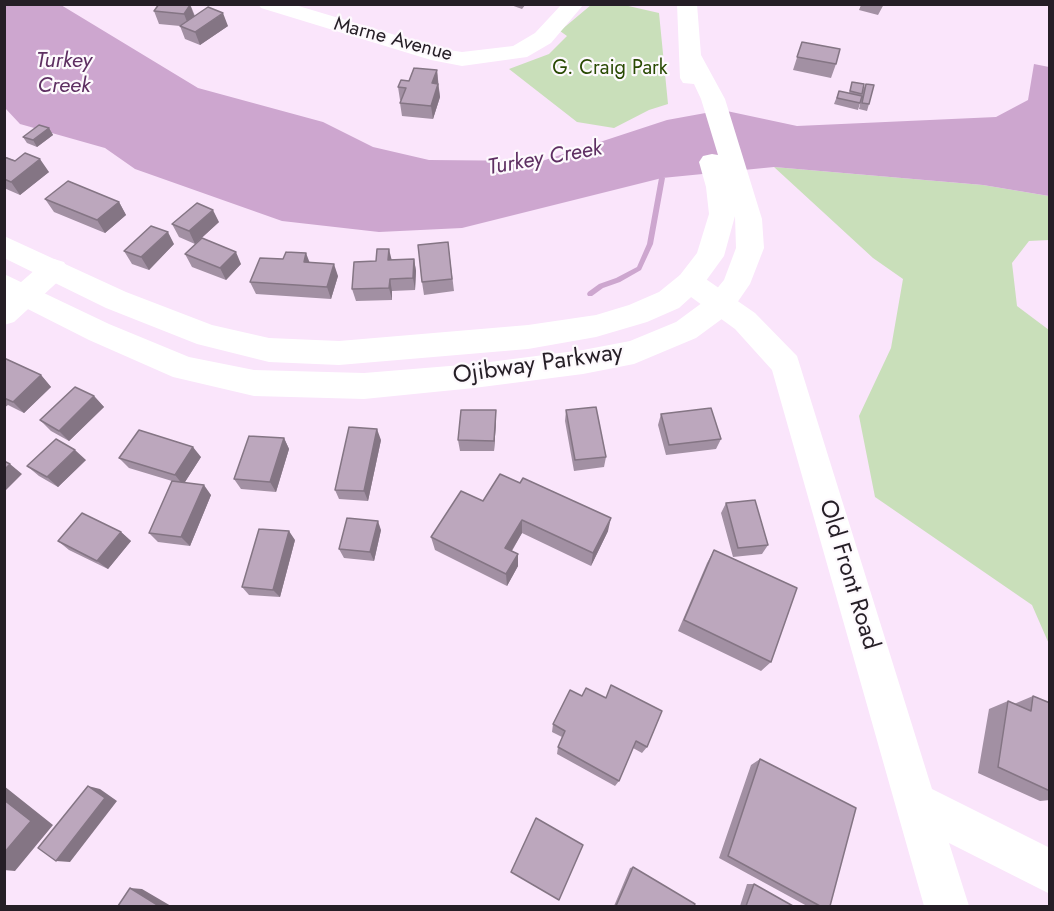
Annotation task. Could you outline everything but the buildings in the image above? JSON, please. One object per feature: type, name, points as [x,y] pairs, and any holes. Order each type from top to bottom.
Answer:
[{"type":"main road","name":"Marne Avenue","points":[[268,4],[439,55],[462,58],[519,52],[543,38],[573,4]]},
{"type":"main road","name":"Ojibway Parkway","points":[[16,289],[99,332],[184,368],[255,383],[364,386],[474,376],[583,362],[634,352],[686,330],[720,305],[736,284],[750,248],[749,219],[729,186],[702,99],[691,57],[684,5]]},
{"type":"main road","name":"Ojibway Parkway","points":[[4,246],[116,300],[208,336],[269,350],[339,354],[528,337],[596,326],[637,314],[669,300],[690,282],[710,256],[729,186]]},
{"type":"main road","points":[[4,314],[16,289],[54,269]]},
{"type":"main road","name":"Old Front Road","points":[[690,282],[745,321],[786,365],[946,906]]},
{"type":"main road","points":[[916,803],[1050,872]]},
{"type":"green space","name":"G. Craig Park","points":[[591,5],[624,5],[659,13],[668,104],[649,110],[614,128],[577,122],[509,69],[549,54],[567,36],[560,31]]},
{"type":"green space","points":[[774,167],[983,185],[1049,196],[1049,240],[1029,241],[1012,263],[1017,306],[1049,330],[1049,644],[1032,605],[875,497],[859,416],[891,348],[903,279],[873,258]]},
{"type":"water","name":"Turkey Creek","points":[[5,4],[61,5],[198,88],[323,122],[373,147],[429,160],[542,161],[667,120],[722,110],[797,126],[996,117],[1028,100],[1034,64],[1049,67],[1049,196],[983,185],[774,167],[662,178],[462,228],[379,232],[282,221],[135,169],[105,148],[20,124],[5,108]]},
{"type":"waterway","points":[[590,294],[601,286],[618,280],[639,268],[650,244],[662,178]]}]
